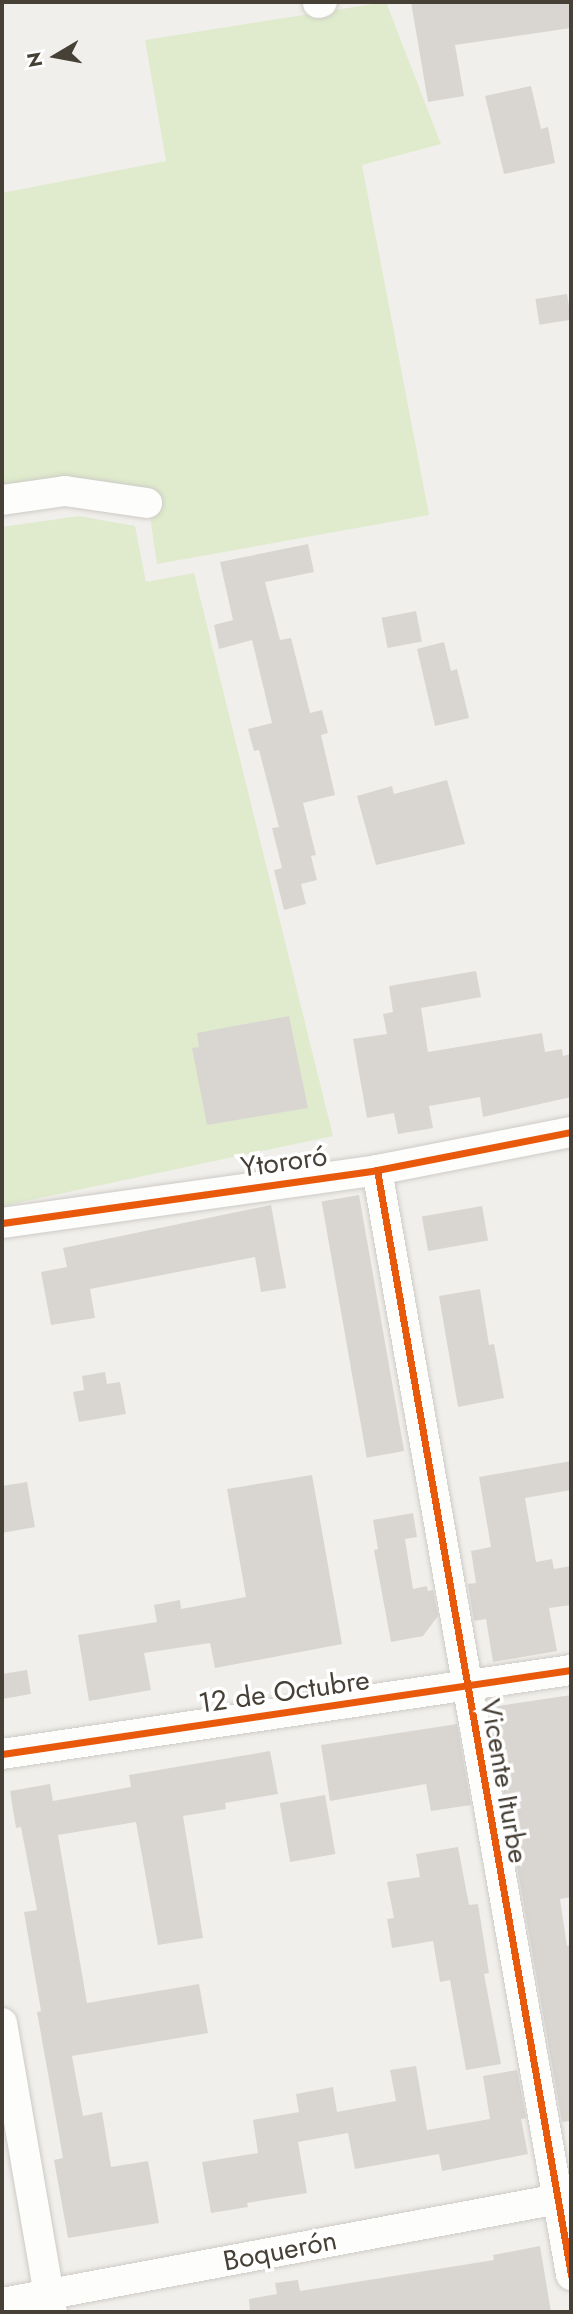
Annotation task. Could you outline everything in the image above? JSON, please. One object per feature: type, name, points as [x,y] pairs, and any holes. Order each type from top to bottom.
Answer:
[{"type":"street","points":[[2,500],[65,491],[147,502]]},
{"type":"street","name":"Ytororó","points":[[2,1223],[377,1170],[571,1132]]},
{"type":"street","name":"Vicente Iturbe","points":[[377,1170],[466,1686],[564,2213],[571,2276]]},
{"type":"street","name":"12 de Octubre","points":[[2,1754],[571,1670]]},
{"type":"street","points":[[2,2023],[50,2303]]},
{"type":"street","name":"Boquerón","points":[[2,2303],[50,2303],[564,2213]]},
{"type":"green space","points":[[386,2],[441,144],[362,165],[429,515],[157,564],[147,495],[2,486],[2,193],[166,161],[145,40]]},
{"type":"green space","points":[[79,516],[135,526],[146,582],[194,573],[333,1136],[2,1206],[2,527]]},
{"type":"building","points":[[411,2],[571,2],[571,28],[455,45],[464,96],[428,102]]},
{"type":"building","points":[[531,86],[541,129],[548,127],[555,163],[504,174],[485,96]]},
{"type":"building","points":[[567,294],[571,320],[539,325],[535,299]]},
{"type":"building","points":[[308,544],[314,572],[265,582],[280,640],[291,638],[310,713],[322,710],[328,733],[321,735],[335,795],[303,803],[316,855],[311,856],[317,880],[301,884],[306,904],[284,910],[274,870],[282,868],[272,828],[279,827],[259,750],[254,751],[248,729],[272,723],[252,640],[219,649],[214,625],[233,620],[220,562]]},
{"type":"building","points":[[416,611],[422,641],[388,648],[382,618]]},
{"type":"building","points":[[444,642],[451,671],[457,669],[469,718],[435,726],[417,649]]},
{"type":"building","points":[[447,780],[465,844],[376,865],[357,796],[392,786],[394,794]]},
{"type":"building","points":[[476,971],[481,997],[421,1008],[428,1052],[542,1033],[545,1052],[562,1049],[563,1056],[571,1054],[571,1097],[483,1117],[480,1097],[429,1106],[433,1128],[398,1134],[394,1113],[367,1118],[353,1039],[387,1034],[383,1014],[393,1012],[389,986]]},
{"type":"building","points":[[289,1016],[308,1108],[207,1125],[192,1048],[199,1047],[197,1033]]},
{"type":"building","points":[[359,1195],[404,1451],[367,1458],[322,1202]]},
{"type":"building","points":[[271,1205],[286,1288],[261,1292],[255,1257],[90,1289],[95,1318],[51,1325],[41,1272],[67,1267],[63,1248]]},
{"type":"building","points":[[482,1206],[488,1240],[428,1251],[422,1217]]},
{"type":"building","points":[[480,1289],[489,1345],[494,1344],[504,1398],[458,1407],[439,1296]]},
{"type":"building","points":[[105,1372],[107,1384],[120,1382],[126,1414],[79,1422],[73,1392],[84,1390],[82,1376]]},
{"type":"building","points":[[571,1461],[571,1490],[525,1498],[536,1562],[552,1559],[554,1569],[571,1566],[571,1605],[549,1608],[557,1651],[493,1662],[486,1619],[474,1621],[468,1584],[476,1583],[471,1551],[491,1547],[479,1477]]},
{"type":"building","points":[[312,1475],[342,1644],[215,1668],[210,1643],[144,1653],[151,1690],[89,1701],[78,1635],[157,1622],[154,1605],[180,1600],[181,1609],[246,1597],[227,1489]]},
{"type":"building","points":[[27,1482],[35,1527],[2,1533],[2,1486]]},
{"type":"building","points":[[413,1513],[417,1537],[405,1539],[413,1589],[427,1586],[428,1591],[433,1590],[438,1616],[423,1636],[391,1642],[374,1550],[378,1549],[373,1520]]},
{"type":"building","points":[[27,1670],[31,1694],[2,1699],[2,1674]]},
{"type":"building","points":[[571,1695],[571,1897],[560,1899],[567,1946],[571,1945],[571,2121],[562,2122],[491,1707]]},
{"type":"building","points":[[457,1724],[471,1805],[431,1811],[426,1784],[330,1801],[321,1745]]},
{"type":"building","points":[[270,1751],[278,1794],[225,1803],[226,1809],[183,1816],[203,1938],[158,1945],[136,1822],[58,1835],[87,2003],[199,1984],[208,2033],[72,2056],[83,2116],[102,2112],[111,2167],[148,2161],[159,2223],[68,2238],[54,2160],[63,2158],[37,2012],[41,2011],[24,1912],[37,1910],[21,1827],[16,1828],[10,1791],[50,1784],[53,1801],[131,1787],[129,1775]]},
{"type":"building","points":[[325,1795],[335,1854],[290,1862],[280,1803]]},
{"type":"building","points":[[458,1847],[469,1905],[478,1904],[489,1973],[484,1974],[501,2064],[466,2070],[450,1980],[440,1982],[433,1941],[392,1948],[387,1919],[394,1918],[387,1882],[420,1877],[416,1854]]},
{"type":"building","points":[[416,2066],[427,2130],[490,2119],[483,2076],[517,2070],[526,2118],[521,2119],[528,2154],[442,2171],[439,2154],[355,2169],[348,2133],[298,2142],[307,2193],[247,2203],[248,2207],[211,2213],[202,2162],[258,2153],[253,2120],[299,2112],[296,2094],[333,2087],[337,2112],[396,2101],[390,2070]]},
{"type":"building","points":[[540,2246],[551,2312],[250,2312],[249,2299],[277,2294],[275,2283],[298,2280],[300,2291],[494,2260],[493,2255]]},
{"type":"cycle path","points":[[2,1223],[377,1170],[571,1132]]},
{"type":"cycle path","points":[[377,1170],[571,2275]]},
{"type":"cycle path","points":[[2,1754],[571,1670]]}]
